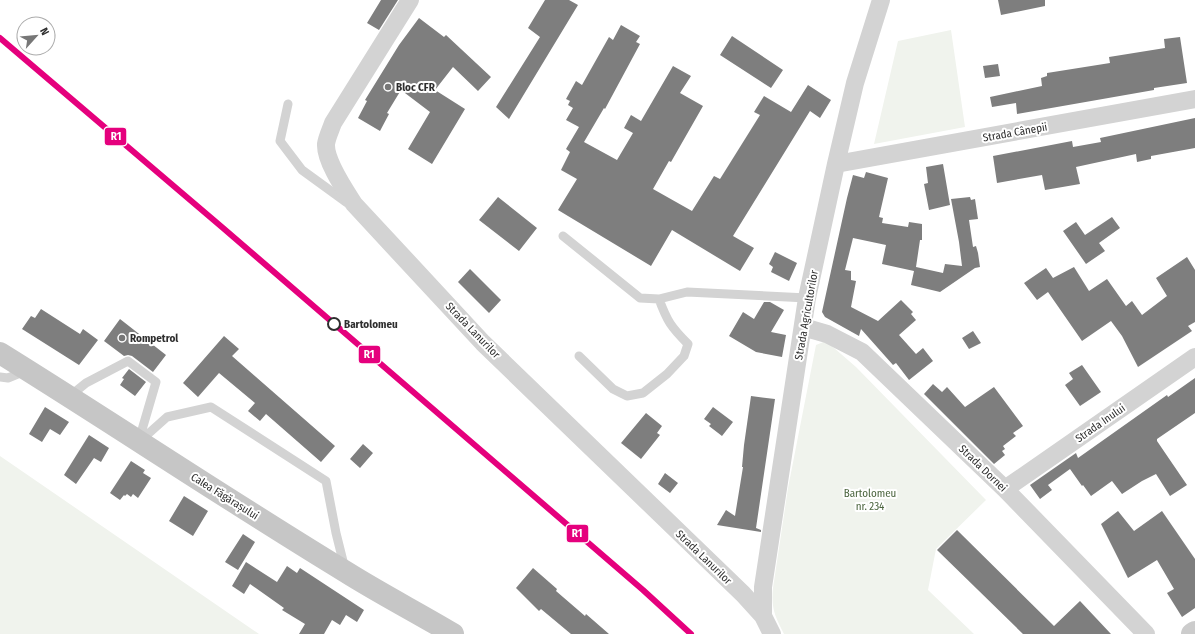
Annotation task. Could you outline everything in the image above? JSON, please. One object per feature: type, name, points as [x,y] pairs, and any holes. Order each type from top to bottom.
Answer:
[{"type":"main road","name":"Calea Făgărașului","points":[[0,353],[70,396],[139,442],[346,573],[454,634]]},
{"type":"street","name":"Strada Lanurilor","points":[[410,0],[333,123],[326,144],[329,158],[338,178],[354,204],[483,343],[743,594],[763,616]]},
{"type":"street","name":"Strada Agricultorilor","points":[[772,634],[763,616],[763,587],[807,298],[855,83],[881,0]]},
{"type":"street","name":"Strada Cânepii","points":[[836,164],[1195,99]]},
{"type":"street","name":"Strada Dornei","points":[[803,327],[827,334],[862,352],[1005,489],[1146,634]]},
{"type":"street","name":"Strada Inului","points":[[1005,489],[1195,357]]},
{"type":"lane","points":[[288,104],[280,141],[302,170],[362,213]]},
{"type":"lane","points":[[563,236],[640,298],[659,299],[687,292],[807,298]]},
{"type":"lane","points":[[579,356],[613,389],[627,396],[643,393],[666,374],[684,356],[688,344],[673,330],[666,318],[659,299]]},
{"type":"lane","points":[[70,396],[86,383],[128,361],[156,382],[139,442]]},
{"type":"lane","points":[[0,377],[8,378],[28,370]]},
{"type":"lane","points":[[139,442],[167,417],[211,408],[326,481],[336,533],[346,573]]},
{"type":"green space","points":[[951,30],[965,127],[874,144],[898,41]]},
{"type":"green space","name":"Bartolomeu nr. 234","points":[[826,341],[856,367],[986,500],[936,549],[928,590],[974,634],[784,634],[774,612],[773,588],[788,488],[816,345]]},
{"type":"green space","points":[[0,456],[259,634],[0,634]]},
{"type":"building","points":[[381,0],[398,0],[379,30],[367,23]]},
{"type":"building","points":[[545,0],[569,0],[578,5],[509,119],[496,107],[540,37],[528,28]]},
{"type":"building","points":[[998,0],[1045,0],[1045,6],[1001,15]]},
{"type":"building","points":[[419,18],[444,37],[446,35],[491,77],[478,91],[453,67],[435,90],[465,109],[432,164],[408,149],[430,112],[401,90],[387,113],[389,114],[380,131],[358,118],[367,101],[365,100],[399,45]]},
{"type":"building","points":[[621,25],[640,36],[636,42],[640,44],[605,109],[604,108],[584,142],[617,160],[633,133],[624,128],[631,115],[641,121],[673,66],[691,76],[680,93],[703,106],[671,162],[669,161],[653,189],[692,211],[714,176],[720,179],[760,115],[754,112],[764,96],[791,112],[808,85],[831,100],[820,118],[810,111],[733,236],[754,248],[740,271],[672,230],[651,266],[558,210],[577,179],[561,170],[570,152],[566,149],[579,127],[566,120],[573,108],[568,105],[570,101],[566,99],[576,81],[582,85],[609,37],[613,40]]},
{"type":"building","points":[[732,36],[783,70],[771,88],[720,55]]},
{"type":"building","points":[[1180,37],[1187,83],[1017,114],[1016,103],[992,107],[990,97],[1042,86],[1041,78],[1047,76],[1047,73],[1110,63],[1109,57],[1165,48],[1164,39]]},
{"type":"building","points":[[998,64],[1000,76],[985,78],[983,66]]},
{"type":"building","points":[[1195,118],[1195,148],[1151,156],[1151,159],[1137,162],[1136,154],[1076,167],[1080,184],[1045,190],[1042,175],[997,183],[993,156],[1072,141],[1073,147],[1101,142],[1100,138]]},
{"type":"building","points":[[943,164],[950,205],[929,210],[924,184],[928,183],[926,167]]},
{"type":"building","points":[[866,172],[888,178],[879,217],[883,218],[882,223],[908,227],[909,222],[922,224],[922,240],[920,240],[916,267],[943,273],[945,264],[962,266],[951,199],[970,197],[971,200],[975,199],[978,219],[969,220],[973,247],[976,246],[980,267],[975,268],[940,292],[911,285],[914,271],[882,264],[886,245],[853,238],[845,270],[851,271],[851,280],[856,281],[851,307],[878,321],[901,300],[913,312],[911,314],[916,320],[899,335],[916,354],[923,348],[933,361],[909,380],[896,363],[893,365],[861,329],[859,336],[825,317],[822,312],[853,175],[864,178]]},
{"type":"building","points":[[498,197],[537,228],[519,251],[479,220]]},
{"type":"building","points":[[1112,217],[1120,228],[1099,243],[1105,251],[1086,264],[1063,231],[1076,222],[1085,235]]},
{"type":"building","points":[[775,252],[797,263],[789,281],[771,272],[773,267],[769,264]]},
{"type":"building","points":[[1187,257],[1195,270],[1195,322],[1188,326],[1192,331],[1138,367],[1122,336],[1111,321],[1082,341],[1048,292],[1037,300],[1024,283],[1046,268],[1053,278],[1074,267],[1089,291],[1107,279],[1126,306],[1132,301],[1142,315],[1167,296],[1156,278]]},
{"type":"building","points":[[470,269],[501,300],[489,313],[458,282]]},
{"type":"building","points":[[764,302],[770,302],[784,310],[771,332],[786,335],[782,357],[756,352],[729,336],[743,312],[754,319]]},
{"type":"building","points":[[41,309],[80,334],[83,329],[98,340],[79,365],[22,329],[31,316],[35,318]]},
{"type":"building","points":[[120,319],[166,355],[153,372],[132,356],[124,356],[104,341]]},
{"type":"building","points":[[973,331],[981,343],[969,349],[962,338]]},
{"type":"building","points":[[224,336],[239,349],[232,356],[335,446],[321,462],[266,414],[260,421],[248,411],[255,403],[219,373],[198,397],[183,383]]},
{"type":"building","points":[[1082,365],[1101,392],[1080,406],[1065,385],[1073,379],[1069,373]]},
{"type":"building","points":[[129,369],[146,382],[135,396],[120,385],[124,379],[122,378]]},
{"type":"building","points":[[1195,378],[1195,413],[1157,439],[1187,485],[1170,496],[1156,474],[1122,494],[1112,481],[1091,496],[1070,469],[1048,485],[1052,490],[1040,499],[1030,485],[1076,453],[1078,458],[1167,395],[1168,397]]},
{"type":"building","points":[[933,384],[942,392],[947,387],[965,407],[994,387],[1023,426],[1013,433],[1016,436],[1003,446],[1005,449],[1002,451],[1005,455],[994,464],[924,394]]},
{"type":"building","points":[[751,396],[775,399],[756,528],[761,530],[761,532],[717,525],[726,510],[735,516],[743,467],[744,445]]},
{"type":"building","points":[[45,407],[69,422],[60,435],[50,429],[42,442],[29,434]]},
{"type":"building","points":[[713,407],[733,422],[722,436],[709,426],[711,424],[704,419]]},
{"type":"building","points":[[646,413],[662,426],[657,433],[660,435],[641,459],[621,443]]},
{"type":"building","points":[[89,435],[109,448],[101,462],[94,458],[76,484],[64,475]]},
{"type":"building","points":[[363,444],[373,453],[360,468],[350,459]]},
{"type":"building","points":[[131,461],[145,470],[143,473],[151,478],[138,498],[133,494],[131,497],[127,494],[120,500],[110,493]]},
{"type":"building","points":[[665,473],[678,483],[670,493],[658,484]]},
{"type":"building","points":[[184,496],[208,511],[193,536],[169,521]]},
{"type":"building","points":[[1118,511],[1134,531],[1162,511],[1195,559],[1195,608],[1182,617],[1167,593],[1174,589],[1157,560],[1128,578],[1101,524]]},
{"type":"building","points":[[957,530],[1054,626],[1080,601],[1111,634],[1023,634],[937,550]]},
{"type":"building","points":[[243,534],[255,542],[238,570],[225,562]]},
{"type":"building","points":[[246,562],[277,582],[287,566],[297,573],[300,568],[364,610],[357,622],[346,615],[340,625],[332,620],[324,634],[299,634],[305,624],[282,610],[284,608],[250,584],[244,594],[232,586]]},
{"type":"building","points":[[533,568],[557,589],[556,591],[609,634],[571,634],[541,609],[539,611],[516,588]]},
{"type":"railway","points":[[0,38],[643,590],[691,634]]},
{"type":"transit line","name":"R1","points":[[0,38],[643,590],[691,634]]},
{"type":"place","name":"Bloc CFR","points":[[388,87]]},
{"type":"place","name":"Bartolomeu","points":[[334,324]]},
{"type":"place","name":"Rompetrol","points":[[122,338]]}]
